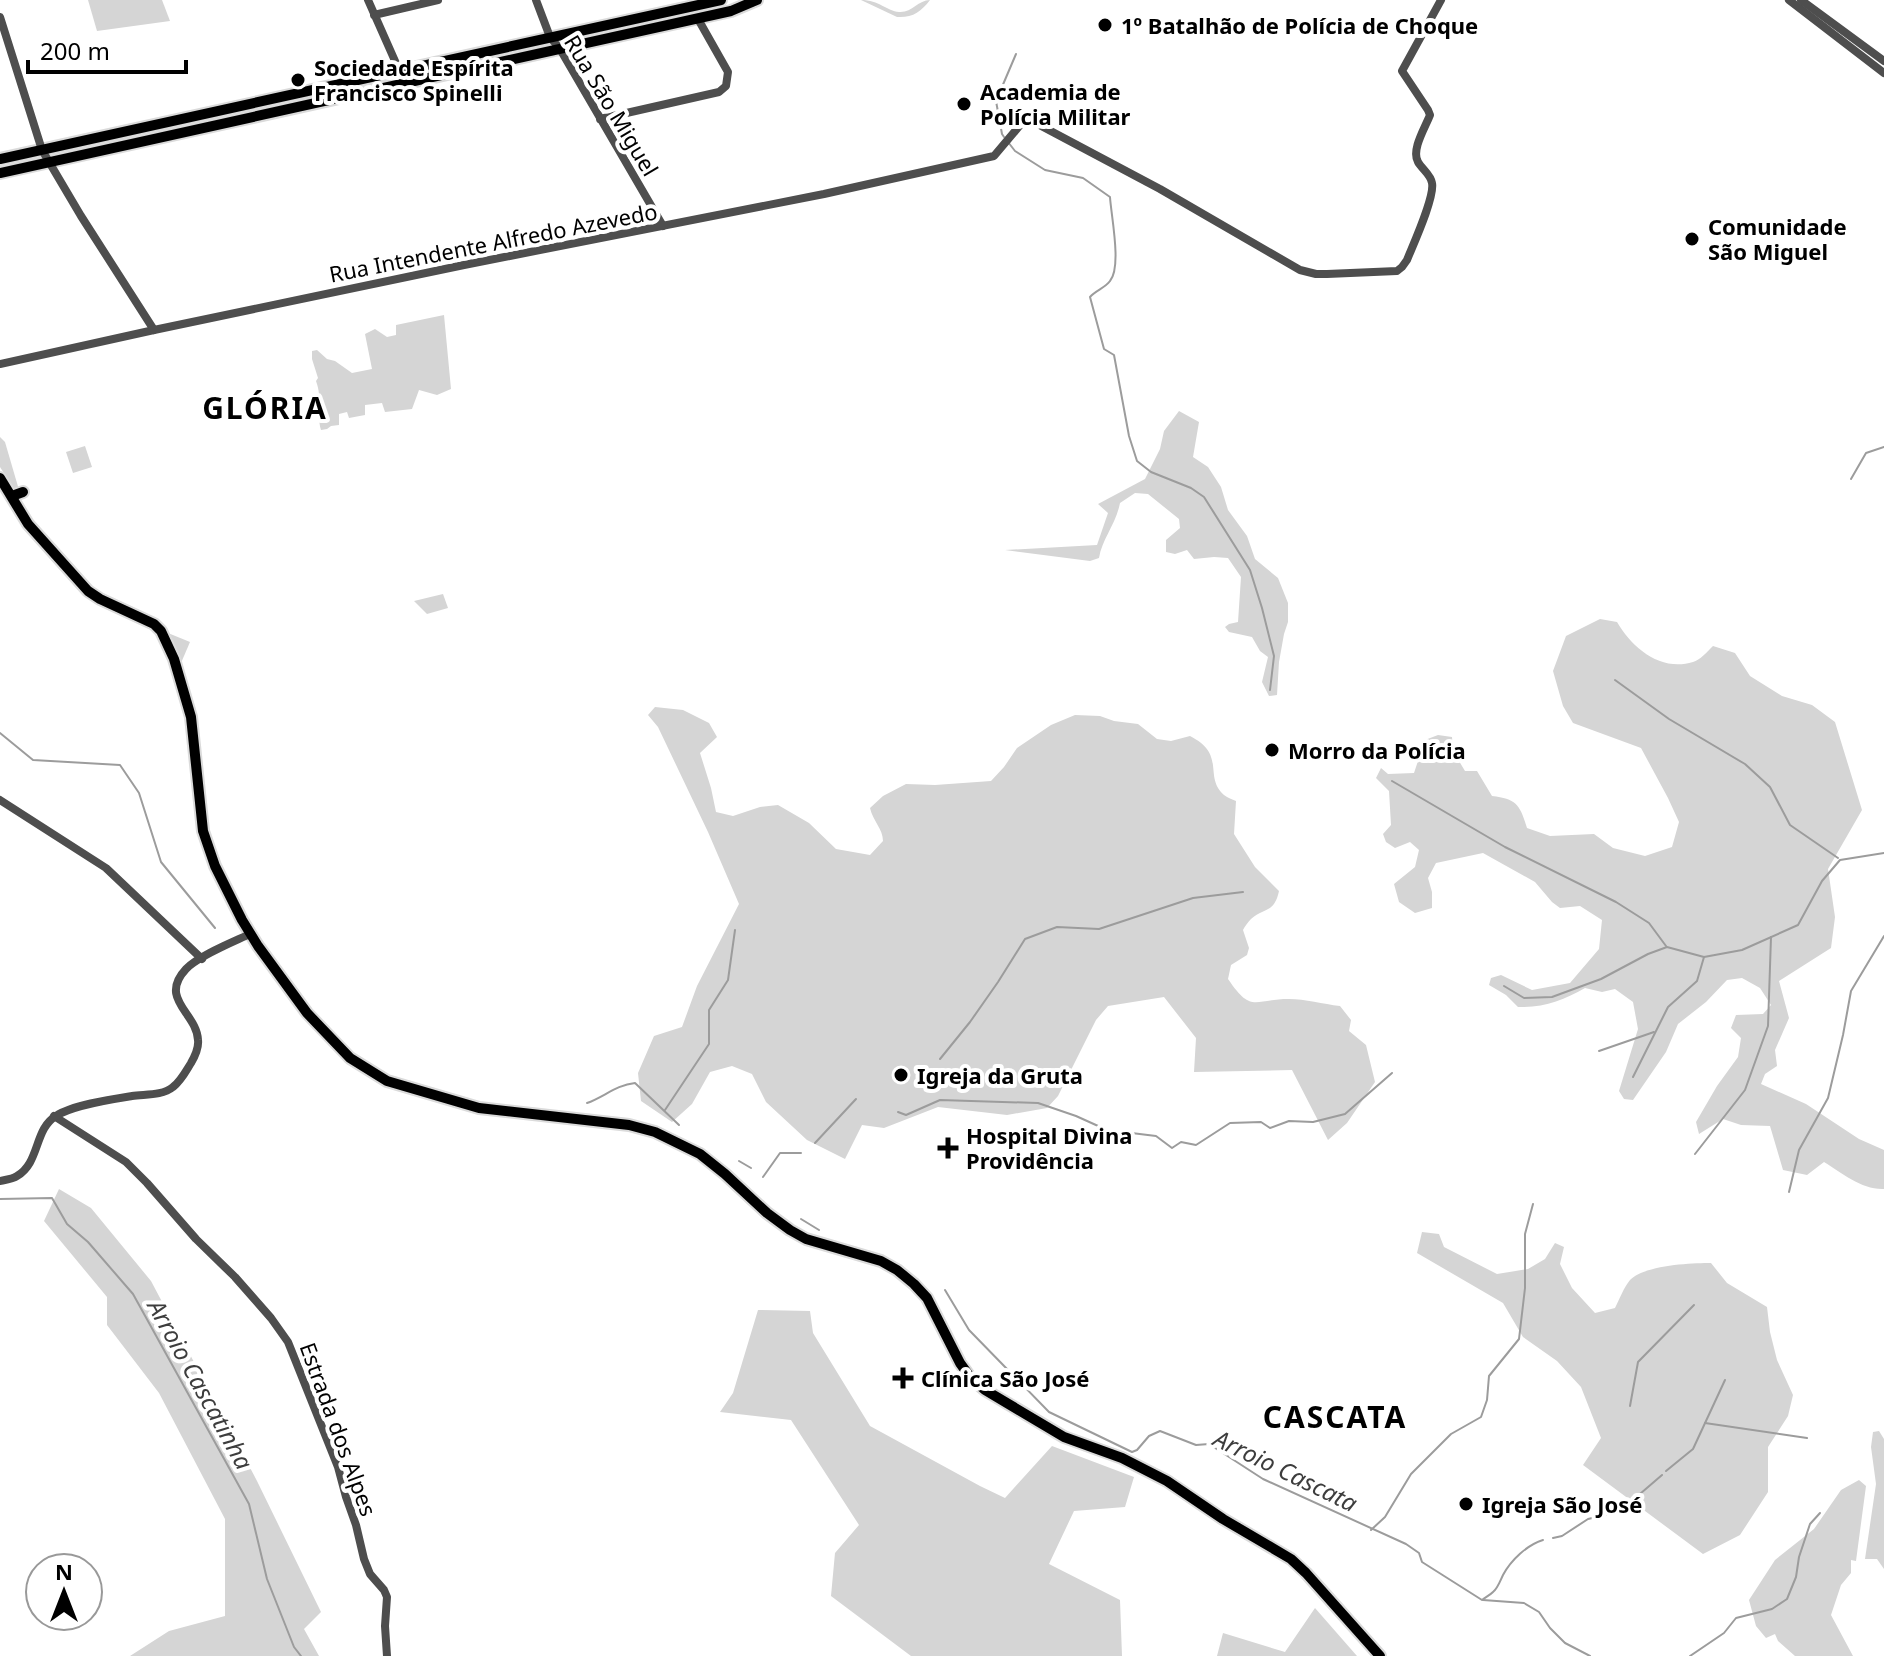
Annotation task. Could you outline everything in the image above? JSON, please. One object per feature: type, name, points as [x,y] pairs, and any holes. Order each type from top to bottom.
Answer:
[{"type":"main road","points":[[0,159],[721,0]]},
{"type":"main road","points":[[0,173],[698,19],[731,11],[757,0]]},
{"type":"main road","points":[[0,478],[28,524],[88,591],[158,626],[174,659],[191,717],[203,831],[215,866],[250,934],[311,1019],[350,1058],[387,1081],[479,1108],[612,1123],[655,1132],[700,1154],[790,1230],[806,1239],[881,1261],[914,1284],[927,1298],[960,1363],[985,1390],[1064,1437],[1122,1458],[1167,1481],[1291,1559],[1380,1656]]},
{"type":"main road","points":[[12,496],[23,492]]},
{"type":"main road","points":[[100,599],[108,607],[154,631],[179,679]]},
{"type":"main road","points":[[140,623],[158,626]]},
{"type":"street","points":[[368,0],[399,70]]},
{"type":"street","points":[[374,15],[438,0]]},
{"type":"street","name":"Rua São Miguel","points":[[536,0],[550,37],[560,49],[663,226]]},
{"type":"street","name":"Rua Intendente Alfredo Azevedo","points":[[0,364],[994,156],[1026,121],[1035,121],[1300,270],[1316,274],[1397,271],[1407,260],[1433,184],[1415,154],[1430,115],[1402,71],[1441,0]]},
{"type":"street","points":[[1789,0],[1884,73]]},
{"type":"street","points":[[1801,0],[1884,61]]},
{"type":"street","points":[[0,17],[42,150],[154,330]]},
{"type":"street","points":[[600,119],[719,92],[726,86],[728,72],[698,19]]},
{"type":"street","points":[[0,800],[106,868],[202,959]]},
{"type":"street","points":[[0,1181],[17,1176],[29,1166],[44,1129],[54,1116],[79,1107],[166,1092],[175,1087],[195,1055],[198,1038],[177,998],[179,980],[185,971],[202,959],[250,934]]},
{"type":"street","name":"Estrada dos Alpes","points":[[54,1116],[126,1162],[235,1277],[288,1342],[338,1467],[370,1574],[387,1597],[387,1656]]},
{"type":"shaded area","points":[[88,0],[162,0],[170,21],[97,31]]},
{"type":"shaded area","points":[[861,0],[899,12],[930,0],[916,13],[897,17]]},
{"type":"shaded area","points":[[444,315],[451,389],[437,395],[419,390],[412,409],[385,412],[382,403],[365,405],[365,415],[349,418],[347,412],[339,414],[339,425],[321,430],[318,378],[312,351],[317,350],[352,373],[372,369],[365,334],[375,329],[387,337],[396,335],[396,325]]},
{"type":"shaded area","points":[[1179,411],[1199,422],[1193,457],[1208,467],[1221,487],[1228,510],[1247,536],[1255,559],[1278,578],[1288,603],[1277,695],[1269,696],[1262,682],[1268,657],[1260,651],[1252,637],[1229,632],[1225,627],[1238,622],[1241,577],[1228,558],[1194,559],[1187,550],[1175,554],[1166,552],[1166,540],[1180,528],[1179,519],[1148,494],[1135,493],[1120,503],[1099,558],[1090,561],[1005,550],[1097,545],[1108,513],[1098,504],[1145,479],[1160,449],[1164,431]]},
{"type":"shaded area","points":[[0,437],[5,442],[19,490],[16,492],[0,467]]},
{"type":"shaded area","points":[[85,446],[92,467],[73,473],[66,452]]},
{"type":"shaded area","points":[[443,594],[448,608],[427,614],[414,601]]},
{"type":"shaded area","points":[[1600,619],[1617,622],[1639,649],[1670,664],[1696,661],[1713,646],[1735,653],[1750,676],[1782,696],[1812,705],[1835,722],[1862,810],[1828,869],[1835,917],[1831,948],[1779,981],[1789,1018],[1775,1050],[1777,1066],[1765,1074],[1761,1084],[1806,1104],[1859,1139],[1884,1150],[1884,1189],[1860,1184],[1824,1162],[1807,1175],[1783,1170],[1770,1126],[1741,1125],[1723,1119],[1699,1134],[1696,1122],[1738,1057],[1741,1038],[1731,1028],[1736,1015],[1763,1014],[1771,1005],[1760,988],[1742,978],[1727,980],[1678,1024],[1666,1052],[1633,1100],[1624,1099],[1619,1091],[1638,1029],[1633,1002],[1615,989],[1602,992],[1585,988],[1553,1002],[1518,1007],[1489,985],[1491,978],[1501,975],[1532,990],[1570,983],[1599,949],[1602,920],[1580,906],[1560,908],[1535,882],[1483,853],[1436,863],[1428,878],[1432,908],[1415,913],[1399,902],[1394,884],[1415,867],[1419,850],[1410,842],[1395,848],[1386,842],[1383,834],[1391,825],[1389,791],[1376,778],[1381,768],[1388,774],[1414,773],[1425,740],[1438,735],[1452,737],[1453,751],[1465,771],[1477,771],[1492,796],[1516,804],[1527,828],[1550,836],[1594,834],[1613,848],[1645,856],[1672,847],[1679,822],[1641,748],[1573,723],[1563,706],[1553,671],[1566,636]]},
{"type":"shaded area","points":[[168,633],[190,642],[181,663]]},
{"type":"shaded area","points":[[655,707],[683,710],[709,723],[717,737],[700,753],[716,812],[733,816],[778,805],[809,823],[836,849],[870,855],[883,841],[870,808],[883,796],[906,784],[991,781],[1017,748],[1051,725],[1075,715],[1100,716],[1138,724],[1157,739],[1171,741],[1190,736],[1208,751],[1218,788],[1236,801],[1234,834],[1255,867],[1279,891],[1271,907],[1251,919],[1243,930],[1249,948],[1247,955],[1231,965],[1228,979],[1248,1001],[1295,999],[1340,1006],[1351,1020],[1349,1031],[1366,1045],[1375,1082],[1347,1123],[1328,1140],[1292,1070],[1194,1072],[1196,1038],[1164,997],[1108,1006],[1096,1020],[1058,1096],[1047,1108],[1007,1115],[938,1107],[884,1128],[862,1125],[845,1159],[807,1140],[766,1102],[752,1074],[732,1066],[710,1072],[692,1104],[672,1122],[641,1101],[638,1073],[654,1036],[682,1027],[697,986],[739,904],[658,727],[648,715]]},
{"type":"shaded area","points":[[59,1189],[91,1208],[151,1281],[257,1481],[321,1612],[304,1629],[319,1656],[130,1656],[169,1631],[225,1616],[225,1519],[159,1393],[107,1325],[107,1297],[44,1221]]},
{"type":"shaded area","points":[[1422,1232],[1439,1234],[1444,1247],[1497,1274],[1528,1269],[1545,1259],[1555,1243],[1564,1247],[1560,1264],[1572,1288],[1595,1313],[1615,1308],[1630,1280],[1637,1275],[1669,1266],[1702,1263],[1711,1263],[1727,1283],[1767,1307],[1777,1360],[1793,1395],[1788,1416],[1768,1447],[1768,1492],[1740,1535],[1703,1554],[1583,1465],[1601,1438],[1581,1387],[1557,1361],[1523,1337],[1503,1303],[1417,1253]]},
{"type":"shaded area","points":[[758,1310],[810,1311],[813,1333],[870,1426],[1005,1498],[1052,1446],[1134,1477],[1125,1507],[1074,1511],[1049,1564],[1120,1600],[1122,1656],[911,1656],[831,1596],[835,1553],[859,1525],[791,1420],[720,1412],[733,1393]]},
{"type":"shaded area","points":[[1879,1431],[1884,1439],[1884,1569],[1877,1559],[1865,1559],[1876,1484],[1871,1447],[1873,1432]]},
{"type":"shaded area","points":[[1859,1480],[1866,1486],[1856,1561],[1851,1560],[1851,1573],[1841,1585],[1831,1615],[1853,1656],[1795,1656],[1778,1641],[1775,1634],[1766,1638],[1756,1626],[1749,1600],[1775,1560],[1814,1529],[1841,1490]]},
{"type":"shaded area","points":[[1315,1608],[1357,1656],[1217,1656],[1223,1633],[1285,1652]]},
{"type":"waterway","points":[[1004,137],[996,101],[1016,54]]},
{"type":"waterway","points":[[1008,142],[1015,151],[1045,170],[1083,178],[1110,197],[1115,264],[1108,283],[1090,297],[1104,349],[1114,355],[1129,436],[1137,461],[1151,472],[1191,488],[1204,497],[1250,570],[1274,656],[1270,690]]},
{"type":"waterway","points":[[1851,479],[1866,453],[1884,447]]},
{"type":"waterway","points":[[1615,680],[1669,719],[1745,764],[1770,787],[1790,825],[1838,858]]},
{"type":"waterway","name":"Arroio Cascata","points":[[0,733],[33,760],[120,765],[139,793],[161,862],[215,928]]},
{"type":"waterway","points":[[1392,781],[1505,847],[1616,902],[1649,923],[1666,946]]},
{"type":"waterway","points":[[1504,986],[1524,998],[1552,997],[1601,979],[1667,947],[1704,957],[1742,950],[1798,925],[1822,881],[1840,860],[1884,853]]},
{"type":"waterway","points":[[940,1059],[970,1022],[1025,939],[1057,927],[1099,929],[1193,898],[1243,892]]},
{"type":"waterway","points":[[665,1110],[709,1044],[709,1010],[728,980],[735,930]]},
{"type":"waterway","points":[[1789,1192],[1799,1150],[1828,1098],[1851,991],[1884,936]]},
{"type":"waterway","points":[[1695,1154],[1745,1090],[1768,1026],[1771,937]]},
{"type":"waterway","points":[[1633,1077],[1668,1007],[1697,981],[1704,957]]},
{"type":"waterway","points":[[1599,1051],[1654,1032]]},
{"type":"waterway","points":[[898,1112],[906,1115],[940,1100],[1038,1103],[1107,1130],[1156,1136],[1172,1148],[1181,1142],[1196,1145],[1230,1123],[1261,1122],[1270,1128],[1289,1121],[1313,1122],[1345,1114],[1392,1073]]},
{"type":"waterway","name":"Arroio Cascata","points":[[587,1103],[635,1083],[679,1125]]},
{"type":"waterway","points":[[815,1143],[856,1099]]},
{"type":"waterway","points":[[763,1177],[780,1153],[801,1153]]},
{"type":"waterway","name":"Arroio Cascata","points":[[739,1161],[751,1168]]},
{"type":"waterway","name":"Arroio Cascatinha","points":[[0,1199],[52,1198],[67,1224],[88,1242],[133,1294],[249,1504],[267,1579],[294,1647],[301,1656]]},
{"type":"waterway","points":[[1371,1530],[1385,1517],[1411,1474],[1451,1434],[1481,1417],[1487,1400],[1489,1376],[1519,1339],[1525,1288],[1525,1234],[1533,1204]]},
{"type":"waterway","name":"Arroio Cascata","points":[[801,1219],[819,1230]]},
{"type":"waterway","name":"Arroio Cascata","points":[[945,1290],[969,1330],[1049,1412],[1132,1452],[1149,1436],[1160,1431],[1196,1445],[1209,1444],[1263,1479],[1406,1544],[1419,1553],[1422,1562],[1482,1600],[1491,1594],[1506,1569],[1525,1549],[1543,1540]]},
{"type":"waterway","points":[[1630,1406],[1638,1362],[1694,1305]]},
{"type":"waterway","name":"Arroio Cascata","points":[[1666,1471],[1693,1449],[1725,1380]]},
{"type":"waterway","points":[[1705,1423],[1807,1438]]},
{"type":"waterway","name":"Arroio Cascata","points":[[1553,1538],[1562,1536],[1588,1519],[1619,1512],[1662,1475]]},
{"type":"waterway","points":[[1690,1656],[1724,1633],[1736,1618],[1772,1609],[1787,1599],[1810,1524],[1820,1513]]},
{"type":"waterway","points":[[1483,1600],[1524,1603],[1539,1612],[1565,1643],[1590,1656]]},
{"type":"place","name":"1º Batalhão de Polícia de Choque","points":[[1105,25]]},
{"type":"place","name":"Sociedade Espírita Francisco Spinelli","points":[[298,80]]},
{"type":"place","name":"Academia de Polícia Militar","points":[[964,104]]},
{"type":"place","name":"Comunidade São Miguel","points":[[1692,239]]},
{"type":"place","name":"Morro da Polícia","points":[[1272,750]]},
{"type":"place","name":"Igreja da Gruta","points":[[901,1075]]},
{"type":"place","name":"Hospital Divina Providência","points":[[948,1148]]},
{"type":"place","name":"Clínica São José","points":[[903,1378]]},
{"type":"place","name":"Igreja São José","points":[[1466,1504]]},
{"type":"district","name":"GLÓRIA","points":[[265,407]]},
{"type":"district","name":"CASCATA","points":[[1335,1416]]}]
